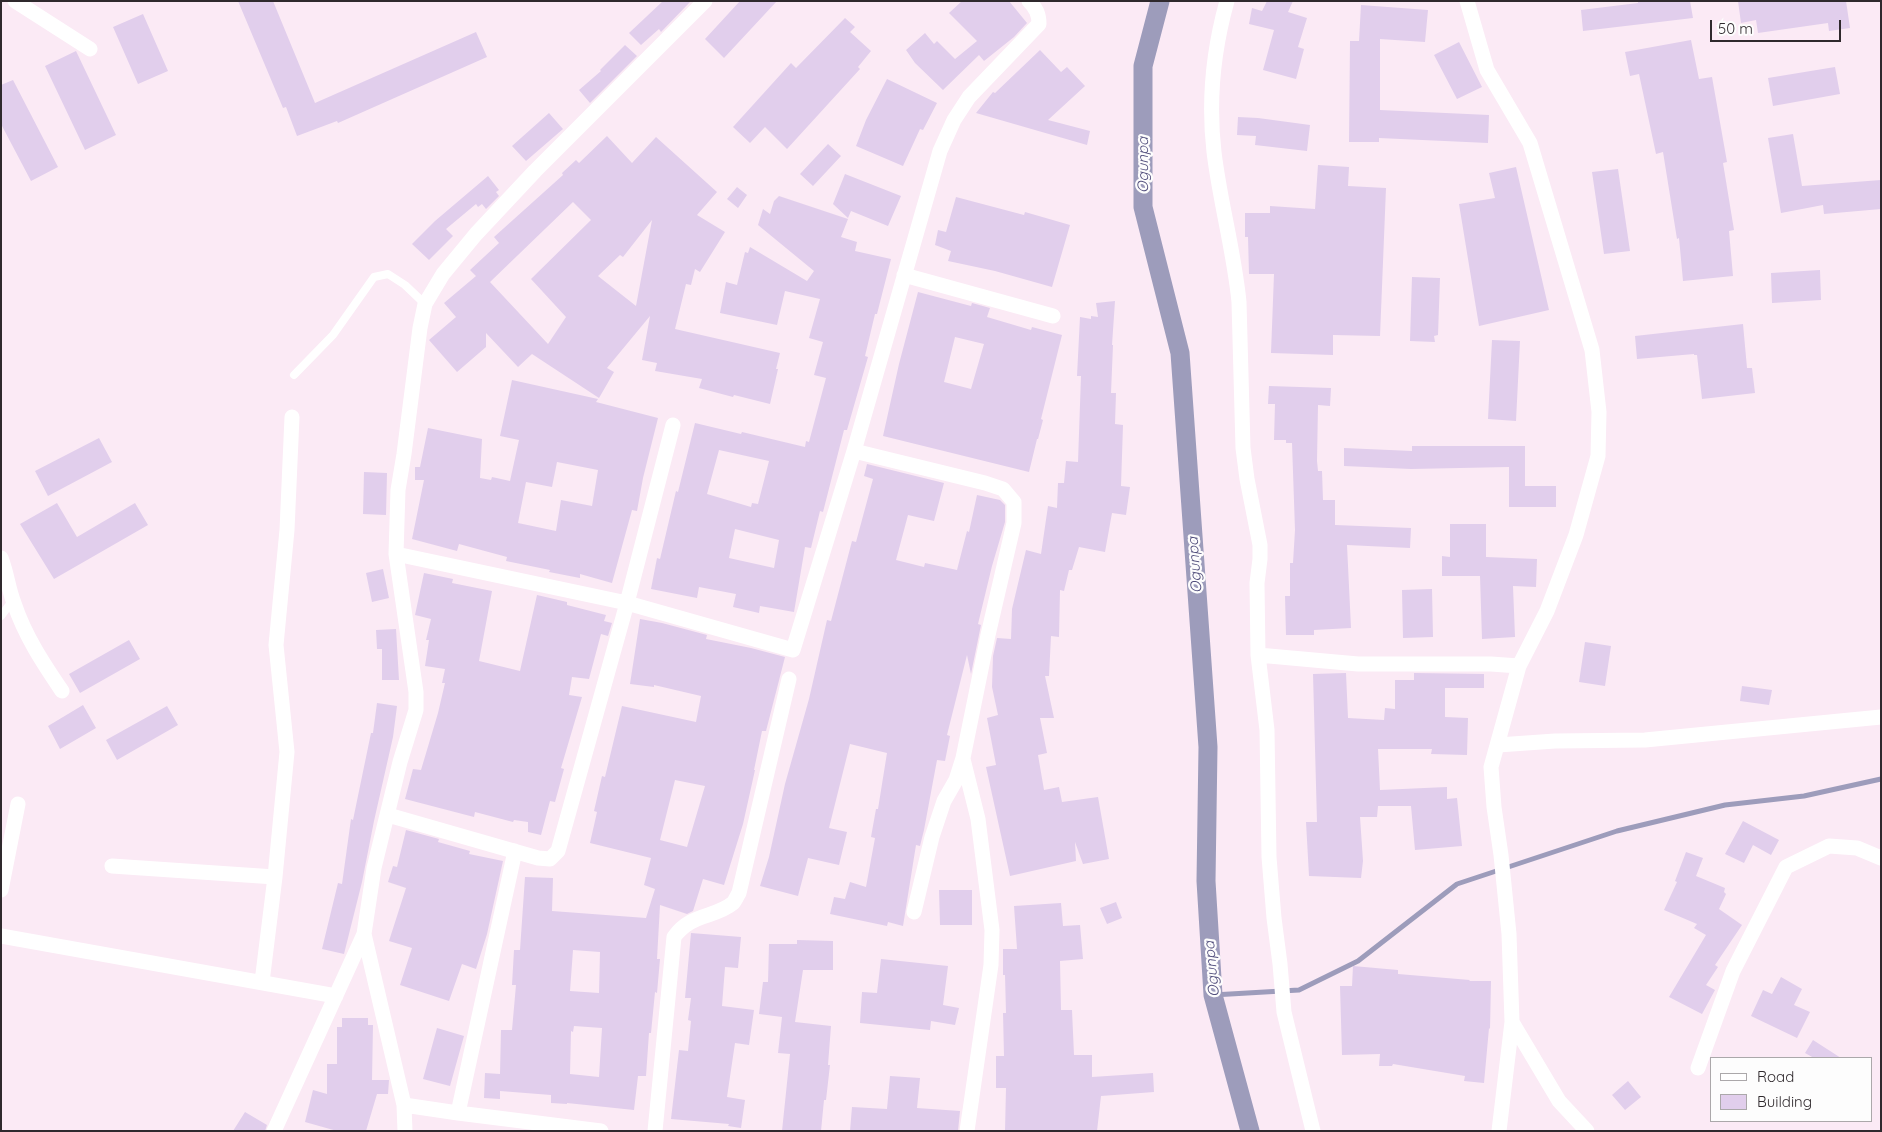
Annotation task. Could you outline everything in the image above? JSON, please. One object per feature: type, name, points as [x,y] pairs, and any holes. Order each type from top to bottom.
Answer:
[{"type":"street","points":[[15,1],[90,49]]},
{"type":"street","points":[[274,1131],[364,934],[374,868],[400,762],[416,710],[416,692],[396,554],[398,490],[418,335],[425,304],[443,274],[476,234],[541,164],[705,1]]},
{"type":"street","points":[[396,554],[627,603],[794,650],[854,451],[940,151],[954,120],[969,97],[1039,24],[1039,16],[1029,1]]},
{"type":"street","points":[[1228,1],[1215,48],[1212,79],[1214,150],[1220,195],[1237,279],[1243,448],[1260,545],[1257,582],[1258,655],[1267,730],[1269,857],[1284,1012],[1314,1131]]},
{"type":"street","points":[[1467,1],[1487,70],[1530,143],[1592,350],[1599,412],[1598,456],[1576,535],[1548,611],[1519,666],[1491,767],[1509,934],[1512,1022],[1499,1131]]},
{"type":"street","points":[[904,275],[1053,316]]},
{"type":"street","points":[[262,982],[275,877],[287,752],[276,645],[287,530],[292,417]]},
{"type":"street","points":[[388,815],[550,859],[558,851],[627,603],[673,426]]},
{"type":"street","points":[[854,451],[985,483],[1003,489],[1014,502],[1014,523],[988,635],[963,758],[956,780],[944,801],[932,837],[914,912]]},
{"type":"street","points":[[1,558],[24,630],[38,656],[62,691]]},
{"type":"street","points":[[1258,655],[1358,664],[1491,664],[1519,666]]},
{"type":"street","points":[[655,1131],[674,937],[679,929],[695,919],[733,903],[739,893],[789,679]]},
{"type":"street","points":[[1498,745],[1555,741],[1644,740],[1881,717]]},
{"type":"street","points":[[963,758],[978,819],[990,897],[992,930],[991,966],[967,1131]]},
{"type":"street","points":[[1,890],[18,804]]},
{"type":"street","points":[[1698,1068],[1733,971],[1786,867],[1829,846],[1857,848],[1881,858]]},
{"type":"street","points":[[458,1113],[515,851]]},
{"type":"street","points":[[112,866],[275,877]]},
{"type":"street","points":[[364,934],[404,1105],[405,1131]]},
{"type":"street","points":[[1,936],[336,996]]},
{"type":"street","points":[[1512,1022],[1559,1101],[1586,1131]]},
{"type":"street","points":[[404,1105],[601,1131]]},
{"type":"lane","points":[[294,374],[333,335],[374,277],[388,274],[405,285],[425,304]]},
{"type":"lane","points":[[1,616],[13,600]]},
{"type":"building","points":[[238,1],[273,1],[315,103],[476,32],[487,57],[338,123],[337,121],[297,136],[286,107],[283,108]]},
{"type":"building","points":[[663,1],[691,1],[661,32],[659,29],[641,45],[629,33]]},
{"type":"building","points":[[740,1],[777,1],[724,58],[705,39]]},
{"type":"building","points":[[962,1],[1009,1],[1027,23],[1014,37],[984,61],[979,55],[943,90],[915,63],[906,50],[925,33],[934,44],[937,41],[955,59],[977,41],[949,13]]},
{"type":"building","points":[[1267,1],[1293,1],[1288,12],[1307,18],[1298,47],[1304,49],[1296,79],[1263,70],[1274,30],[1249,24],[1252,8],[1262,11]]},
{"type":"building","points":[[1638,1],[1690,1],[1693,18],[1583,31],[1581,10],[1638,3]]},
{"type":"building","points":[[1738,1],[1846,1],[1850,28],[1829,31],[1828,23],[1758,33],[1756,20],[1741,23]]},
{"type":"building","points":[[1361,5],[1428,10],[1425,42],[1380,39],[1380,110],[1489,115],[1488,143],[1379,138],[1379,142],[1349,142],[1350,41],[1359,41]]},
{"type":"building","points":[[143,14],[168,71],[138,84],[113,27]]},
{"type":"building","points":[[845,18],[855,27],[850,32],[871,51],[858,67],[860,69],[787,149],[765,127],[750,143],[733,127],[791,63],[796,68]]},
{"type":"building","points":[[1691,40],[1699,79],[1712,77],[1727,162],[1723,163],[1734,230],[1729,231],[1733,276],[1683,281],[1679,238],[1677,239],[1663,152],[1656,154],[1639,74],[1630,76],[1625,52]]},
{"type":"building","points":[[1459,42],[1482,87],[1457,99],[1434,55]]},
{"type":"building","points":[[625,45],[637,56],[590,103],[579,90],[601,71]]},
{"type":"building","points":[[1040,50],[1061,72],[1067,67],[1085,86],[1048,120],[1090,131],[1087,145],[976,113],[993,92],[995,93]]},
{"type":"building","points":[[76,51],[116,135],[85,150],[45,66]]},
{"type":"building","points":[[1835,67],[1840,94],[1773,106],[1768,78]]},
{"type":"building","points":[[887,79],[937,103],[923,130],[920,129],[903,166],[856,146],[866,120]]},
{"type":"building","points":[[13,80],[58,167],[31,181],[1,124],[1,85]]},
{"type":"building","points":[[549,113],[563,129],[526,161],[512,146]]},
{"type":"building","points":[[1238,117],[1310,125],[1307,151],[1255,145],[1256,136],[1237,135]]},
{"type":"building","points":[[1793,134],[1802,186],[1881,180],[1881,209],[1824,214],[1823,205],[1781,213],[1768,138]]},
{"type":"building","points":[[607,136],[632,163],[656,137],[717,192],[697,215],[725,232],[700,272],[695,269],[691,285],[686,284],[675,329],[780,353],[770,404],[699,388],[702,379],[655,371],[657,363],[642,360],[650,316],[607,368],[614,372],[599,398],[532,354],[518,367],[486,333],[486,347],[457,372],[429,340],[456,317],[444,303],[476,276],[470,270],[499,243],[494,237],[563,175],[562,173],[576,160],[579,163]],"holes":[[[573,202],[591,220],[531,279],[566,317],[548,344],[490,282]],[[652,220],[636,306],[598,276],[620,255],[623,257]]]},
{"type":"building","points":[[828,144],[841,156],[813,186],[800,174]]},
{"type":"building","points":[[1318,165],[1349,167],[1348,186],[1386,188],[1380,336],[1333,335],[1333,355],[1271,353],[1274,274],[1249,274],[1248,237],[1245,237],[1245,213],[1270,213],[1270,206],[1315,209]]},
{"type":"building","points":[[1516,167],[1549,310],[1479,326],[1459,204],[1495,198],[1489,173]]},
{"type":"building","points":[[1618,169],[1630,251],[1604,254],[1592,172]]},
{"type":"building","points":[[845,174],[901,196],[888,226],[851,211],[848,218],[833,204]]},
{"type":"building","points":[[488,176],[499,190],[496,192],[499,196],[486,209],[482,204],[478,207],[476,204],[446,229],[453,236],[429,260],[412,244],[435,221]]},
{"type":"building","points":[[737,187],[747,195],[738,208],[727,199]]},
{"type":"building","points":[[779,196],[848,219],[841,237],[857,242],[855,251],[891,259],[865,356],[868,357],[847,430],[844,430],[823,512],[820,511],[811,548],[805,547],[794,612],[760,606],[759,613],[733,607],[736,594],[699,587],[697,598],[651,589],[657,558],[660,559],[695,423],[805,447],[806,441],[809,442],[826,378],[814,375],[823,342],[809,338],[820,299],[785,291],[777,325],[720,313],[726,282],[737,285],[745,252],[748,253],[750,247],[807,281],[814,271],[758,225],[763,209],[770,214],[774,201]],"holes":[[[719,450],[769,461],[758,504],[752,503],[751,507],[707,494]],[[735,529],[779,540],[774,568],[729,558]]]},
{"type":"building","points":[[956,197],[1024,215],[1025,212],[1070,225],[1052,287],[995,271],[948,261],[951,251],[935,245],[938,230],[946,232]]},
{"type":"building","points":[[1820,270],[1821,300],[1772,303],[1771,273]]},
{"type":"building","points":[[1412,277],[1440,278],[1438,335],[1434,336],[1435,342],[1410,341]]},
{"type":"building","points":[[918,292],[971,306],[972,303],[990,308],[987,317],[1031,330],[1032,327],[1062,335],[1029,472],[883,436]],"holes":[[[955,337],[984,344],[971,389],[944,382]]]},
{"type":"building","points":[[1115,301],[1111,393],[1116,393],[1115,424],[1123,425],[1121,486],[1130,487],[1126,515],[1112,513],[1105,552],[1079,547],[1072,570],[1069,570],[1064,591],[1060,590],[1059,637],[1051,636],[1049,676],[1045,676],[1054,718],[1040,718],[1047,753],[1038,755],[1044,790],[1059,787],[1062,802],[1098,797],[1109,859],[1083,864],[1075,842],[1076,861],[1010,876],[986,767],[996,765],[987,718],[998,715],[992,687],[993,656],[997,638],[1011,639],[1012,609],[1026,550],[1041,554],[1048,506],[1057,508],[1058,483],[1064,483],[1066,461],[1078,462],[1081,376],[1077,376],[1080,317],[1091,319],[1091,316],[1098,317],[1096,303]]},
{"type":"building","points":[[1743,324],[1747,368],[1752,368],[1755,393],[1702,399],[1697,355],[1694,354],[1637,359],[1635,336]]},
{"type":"building","points":[[1492,340],[1520,341],[1516,421],[1488,419]]},
{"type":"building","points":[[512,380],[598,399],[596,402],[658,418],[637,511],[632,510],[612,583],[580,574],[580,578],[549,572],[550,570],[506,561],[507,557],[459,544],[457,551],[412,539],[424,480],[415,480],[415,467],[420,467],[428,428],[482,439],[480,478],[491,480],[492,477],[510,481],[519,440],[500,436]],"holes":[[[557,462],[598,470],[592,506],[561,500],[556,531],[518,523],[526,482],[552,487]]]},
{"type":"building","points":[[1269,386],[1331,388],[1330,406],[1318,405],[1317,461],[1318,471],[1322,471],[1323,500],[1335,500],[1335,525],[1411,528],[1410,548],[1347,545],[1351,628],[1314,630],[1314,635],[1286,635],[1285,596],[1290,596],[1290,563],[1293,563],[1295,530],[1292,443],[1286,443],[1286,440],[1274,440],[1275,404],[1268,404]]},
{"type":"building","points":[[99,438],[112,462],[48,496],[35,471]]},
{"type":"building","points":[[1412,446],[1525,446],[1525,486],[1556,486],[1556,507],[1509,507],[1509,467],[1411,469],[1344,466],[1344,448],[1412,451]]},
{"type":"building","points":[[867,464],[944,483],[934,521],[908,515],[896,560],[924,567],[925,563],[957,570],[967,531],[969,532],[977,495],[1000,500],[1005,505],[1005,522],[978,624],[981,625],[971,674],[967,655],[947,735],[950,736],[945,761],[937,760],[924,830],[920,846],[916,845],[903,926],[888,922],[887,926],[830,914],[834,897],[845,899],[850,882],[866,887],[875,838],[871,837],[876,809],[878,809],[887,753],[850,744],[829,828],[847,832],[839,865],[808,858],[798,896],[760,886],[769,857],[785,784],[809,699],[827,620],[831,621],[852,541],[856,542],[873,479],[864,476]]},
{"type":"building","points":[[364,472],[387,473],[386,515],[363,514]]},
{"type":"building","points":[[57,503],[77,537],[135,503],[148,525],[54,579],[20,524]]},
{"type":"building","points":[[1450,524],[1486,524],[1486,557],[1537,559],[1536,587],[1513,586],[1515,637],[1482,639],[1480,576],[1442,576],[1442,556],[1450,557]]},
{"type":"building","points":[[383,569],[389,598],[372,602],[366,573]]},
{"type":"building","points":[[424,573],[453,579],[452,583],[492,591],[479,661],[520,671],[537,595],[567,602],[567,605],[606,615],[604,621],[612,623],[608,636],[601,634],[589,679],[572,677],[569,695],[582,697],[561,768],[564,769],[555,802],[550,801],[541,835],[528,832],[528,822],[514,820],[513,822],[475,812],[474,817],[405,799],[413,769],[421,770],[445,683],[442,683],[445,669],[425,666],[429,640],[426,640],[431,619],[415,615]]},
{"type":"building","points":[[1432,589],[1433,637],[1403,638],[1402,590]]},
{"type":"building","points":[[640,619],[707,635],[706,639],[785,657],[766,731],[762,731],[743,824],[724,885],[703,879],[693,911],[687,914],[660,905],[657,959],[660,959],[657,993],[655,992],[651,1033],[649,1033],[646,1076],[638,1076],[634,1110],[551,1103],[551,1095],[500,1091],[500,1099],[484,1098],[485,1073],[500,1074],[501,1030],[512,1030],[516,985],[512,985],[514,950],[520,950],[525,877],[553,878],[552,911],[646,918],[655,889],[644,885],[651,858],[590,843],[597,812],[594,811],[602,776],[605,777],[622,706],[696,722],[701,696],[654,685],[654,687],[630,684]],"holes":[[[675,780],[705,786],[687,847],[660,840]],[[573,950],[600,952],[599,993],[570,991]],[[574,1026],[602,1028],[599,1077],[570,1074],[571,1031],[573,1032]]]},
{"type":"building","points":[[396,629],[399,680],[382,680],[382,649],[377,649],[376,630]]},
{"type":"building","points":[[129,640],[140,659],[80,693],[69,674]]},
{"type":"building","points":[[1585,642],[1611,646],[1605,686],[1579,682]]},
{"type":"building","points":[[1346,673],[1348,718],[1384,720],[1385,708],[1395,709],[1395,680],[1414,680],[1414,673],[1484,674],[1484,688],[1445,688],[1445,717],[1468,718],[1467,755],[1431,754],[1432,749],[1378,749],[1380,790],[1447,787],[1447,799],[1457,798],[1462,846],[1415,850],[1411,806],[1378,806],[1377,817],[1360,817],[1363,861],[1361,878],[1309,876],[1306,822],[1317,822],[1313,674]]},
{"type":"building","points":[[1742,686],[1772,690],[1769,705],[1740,701]]},
{"type":"building","points":[[377,703],[397,706],[393,737],[362,882],[344,954],[322,949],[338,883],[342,884],[351,819],[353,820],[371,733],[373,733]]},
{"type":"building","points":[[83,705],[96,728],[60,749],[48,726]]},
{"type":"building","points":[[167,706],[178,725],[117,760],[106,740]]},
{"type":"building","points":[[1743,821],[1779,840],[1771,855],[1753,845],[1744,863],[1725,854]]},
{"type":"building","points":[[406,830],[439,839],[438,842],[470,851],[469,854],[503,861],[487,934],[476,969],[462,964],[449,1001],[400,985],[412,948],[389,941],[406,888],[388,882],[393,866],[397,867]]},
{"type":"building","points":[[1686,852],[1703,858],[1696,876],[1725,888],[1724,892],[1726,894],[1719,909],[1742,925],[1715,965],[1718,967],[1706,985],[1715,990],[1702,1014],[1669,997],[1706,935],[1694,928],[1697,924],[1664,910],[1677,882],[1675,881]]},
{"type":"building","points":[[939,890],[972,890],[972,925],[940,925]]},
{"type":"building","points":[[1116,902],[1122,918],[1107,924],[1100,908]]},
{"type":"building","points":[[1061,903],[1063,926],[1080,925],[1083,959],[1060,961],[1061,1010],[1072,1010],[1074,1055],[1092,1055],[1092,1077],[1153,1073],[1154,1092],[1101,1096],[1097,1131],[1005,1131],[1006,1088],[996,1088],[996,1056],[1004,1056],[1003,1013],[1006,1013],[1003,949],[1017,949],[1014,906]]},
{"type":"building","points":[[691,933],[741,937],[738,968],[725,967],[722,1006],[754,1010],[749,1045],[735,1043],[727,1097],[745,1100],[741,1128],[728,1126],[729,1124],[671,1119],[679,1050],[688,1051],[691,1021],[688,1020],[691,998],[685,998]]},
{"type":"building","points":[[797,940],[833,941],[833,970],[803,970],[795,1022],[831,1026],[828,1065],[830,1065],[821,1131],[782,1131],[790,1054],[778,1053],[782,1017],[759,1014],[763,982],[768,982],[769,944],[797,944]]},
{"type":"building","points":[[881,959],[948,966],[943,1005],[959,1008],[955,1025],[931,1021],[930,1030],[860,1023],[862,992],[877,993]]},
{"type":"building","points":[[1353,966],[1398,970],[1398,974],[1469,981],[1491,981],[1490,1029],[1484,1083],[1464,1081],[1465,1076],[1393,1064],[1392,1066],[1379,1066],[1380,1054],[1342,1055],[1340,986],[1352,986]]},
{"type":"building","points":[[1781,977],[1802,989],[1794,1005],[1810,1012],[1797,1038],[1751,1016],[1763,990],[1772,994]]},
{"type":"building","points":[[342,1018],[368,1018],[368,1025],[373,1025],[372,1080],[389,1080],[388,1094],[377,1094],[366,1131],[337,1131],[305,1122],[313,1090],[327,1094],[327,1064],[337,1064],[337,1027],[342,1027]]},
{"type":"building","points":[[437,1028],[464,1036],[450,1086],[423,1079]]},
{"type":"building","points":[[1813,1040],[1839,1057],[1812,1057],[1805,1053]]},
{"type":"building","points":[[890,1076],[920,1078],[917,1108],[960,1111],[958,1131],[850,1131],[852,1107],[887,1109]]},
{"type":"building","points":[[1628,1081],[1641,1097],[1625,1110],[1612,1095]]},
{"type":"building","points":[[245,1112],[267,1125],[265,1131],[233,1131]]},
{"type":"waterway","name":"Ogunpa","points":[[1160,1],[1143,66],[1143,207],[1180,353],[1208,747],[1206,881],[1213,995],[1250,1131]]},
{"type":"waterway","points":[[1213,995],[1299,990],[1358,961],[1457,884],[1617,831],[1725,805],[1804,796],[1881,779]]}]
